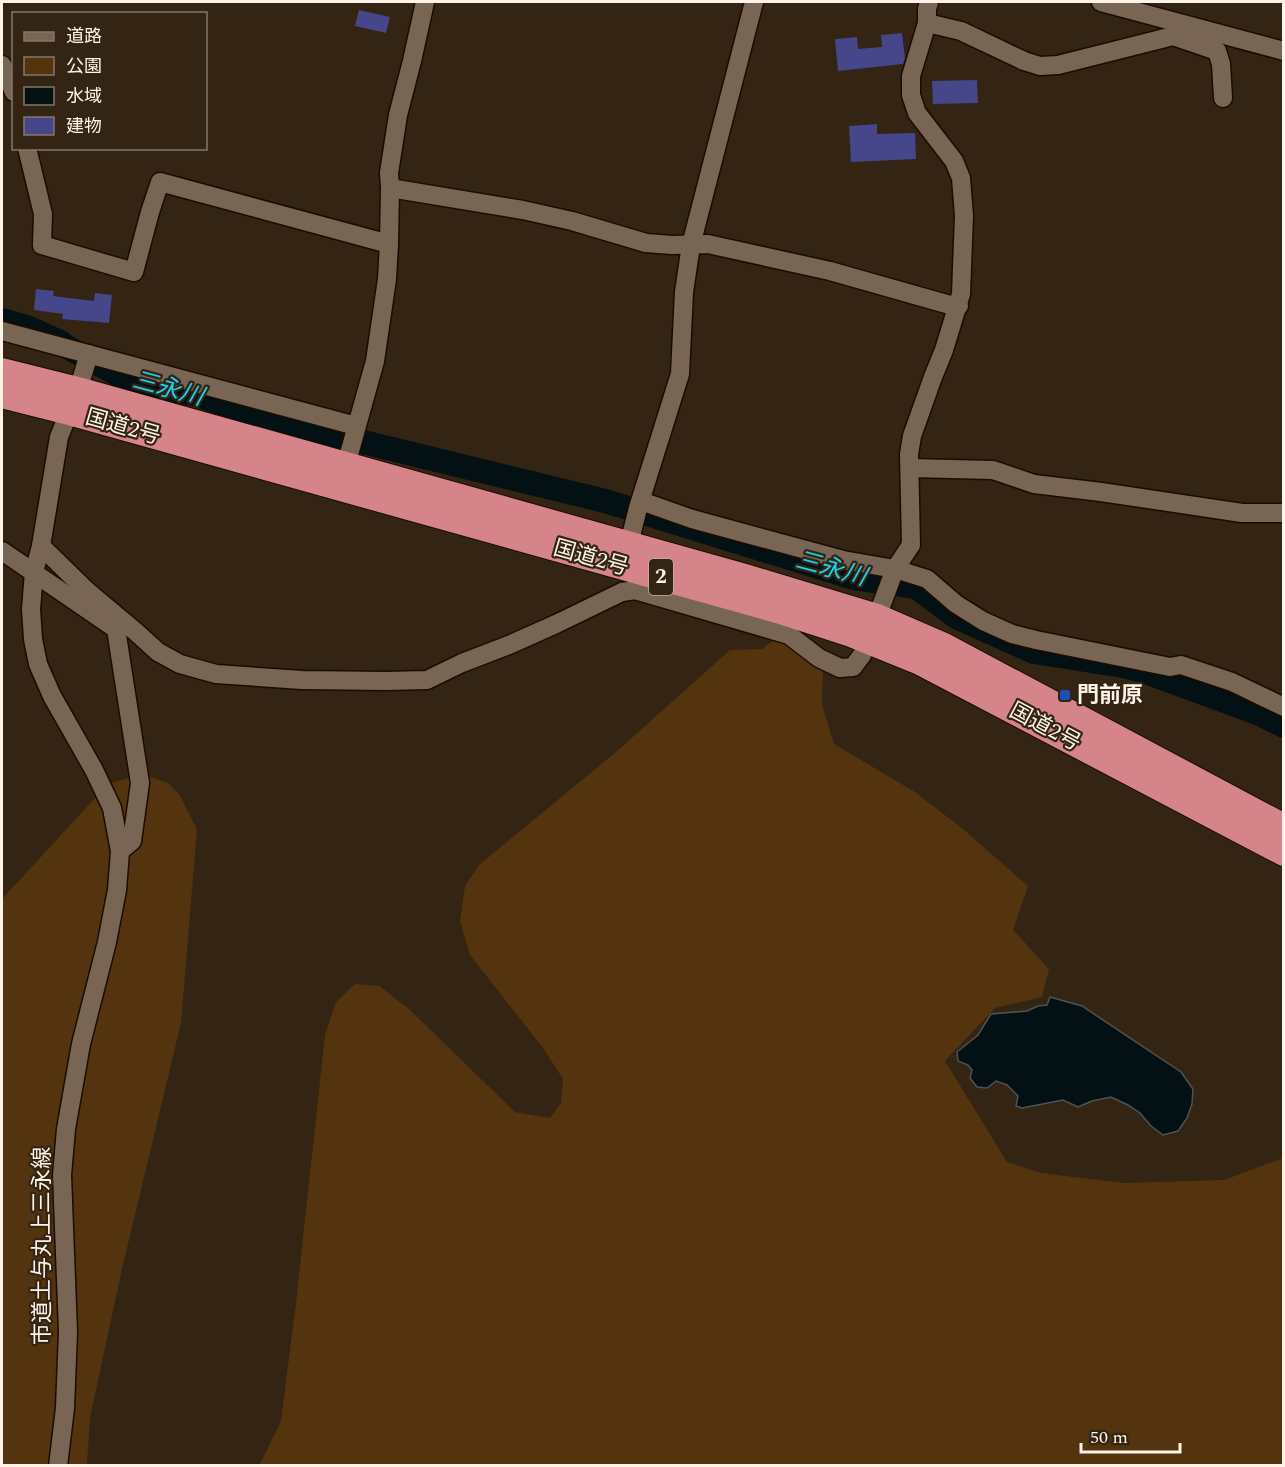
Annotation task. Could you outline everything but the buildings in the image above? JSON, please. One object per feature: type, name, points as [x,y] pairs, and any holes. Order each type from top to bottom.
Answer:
[{"type":"highway","name":"国道2号","points":[[2,371],[73,401],[777,610],[876,620],[920,662],[1284,853]]},
{"type":"highway","name":"国道2号","points":[[2,395],[73,401],[346,465],[631,536],[745,577],[876,620],[944,646],[1284,827]]},
{"type":"street","points":[[346,465],[375,361],[387,279],[390,188],[388,173],[398,115],[425,2]]},
{"type":"street","points":[[631,536],[680,374],[684,292],[691,245],[754,2]]},
{"type":"street","points":[[2,551],[34,572],[82,597],[158,652],[180,664],[216,674],[302,680],[427,680],[556,624],[622,592],[635,590],[789,635],[819,657],[840,668],[853,667],[862,655],[894,572],[911,545],[909,454],[912,436],[962,294],[964,216],[961,178],[954,160],[917,112],[911,95],[911,76],[927,23],[929,2]]},
{"type":"street","points":[[1102,2],[1174,29],[1217,51],[1221,64],[1223,98]]},
{"type":"street","points":[[927,23],[961,31],[1024,61],[1040,66],[1058,65],[1174,29],[1284,51]]},
{"type":"street","points":[[2,65],[12,88]]},
{"type":"street","points":[[27,150],[43,214],[42,245],[134,272],[160,182],[389,244]]},
{"type":"street","points":[[390,188],[523,210],[572,221],[646,243],[672,246],[708,244],[830,272],[959,306]]},
{"type":"street","points":[[2,331],[356,426]]},
{"type":"street","points":[[41,546],[82,597],[116,629],[140,783],[132,841],[120,851],[111,808],[94,770],[52,696],[38,664],[33,639],[31,609],[34,572],[41,546],[59,437],[89,354]]},
{"type":"street","points":[[910,468],[993,470],[1034,484],[1242,513],[1284,513]]},
{"type":"street","points":[[640,505],[843,560],[927,579],[956,604],[983,621],[1012,634],[1170,667],[1181,664],[1232,682],[1284,707]]},
{"type":"street","name":"市道土与丸上三永線","points":[[58,1466],[65,1408],[68,1332],[62,1175],[66,1129],[81,1044],[107,942],[117,890],[120,851]]},
{"type":"green space","points":[[779,636],[823,667],[822,705],[834,744],[915,792],[963,829],[1028,886],[1013,930],[1049,969],[1042,997],[995,1008],[945,1061],[1007,1162],[1041,1173],[1124,1183],[1224,1180],[1283,1158],[1283,1465],[259,1466],[281,1421],[325,1035],[336,1002],[355,984],[379,986],[408,1008],[515,1112],[550,1118],[561,1103],[563,1079],[543,1048],[470,955],[460,921],[465,886],[479,865],[616,752],[730,650],[762,649]]},
{"type":"green space","points":[[142,774],[168,783],[179,794],[197,829],[181,1023],[122,1269],[90,1418],[87,1465],[2,1465],[2,902],[4,897],[108,784]]},
{"type":"water","points":[[1050,997],[1082,1006],[1181,1072],[1193,1089],[1192,1104],[1187,1118],[1178,1131],[1163,1135],[1140,1113],[1111,1097],[1078,1107],[1063,1100],[1022,1108],[1016,1106],[1018,1096],[1007,1085],[996,1081],[987,1088],[977,1087],[970,1078],[972,1070],[968,1065],[958,1061],[957,1052],[978,1035],[991,1014],[1027,1011],[1047,1005]]},
{"type":"waterway","name":"三永川","points":[[2,320],[27,327],[62,343],[126,379],[160,391],[191,393],[272,420],[342,437]]},
{"type":"waterway","name":"三永川","points":[[363,442],[605,501],[854,578],[916,587],[956,617],[1034,652],[1143,671],[1257,713],[1284,726]]},
{"type":"place","name":"門前原","points":[[1065,695]]}]
